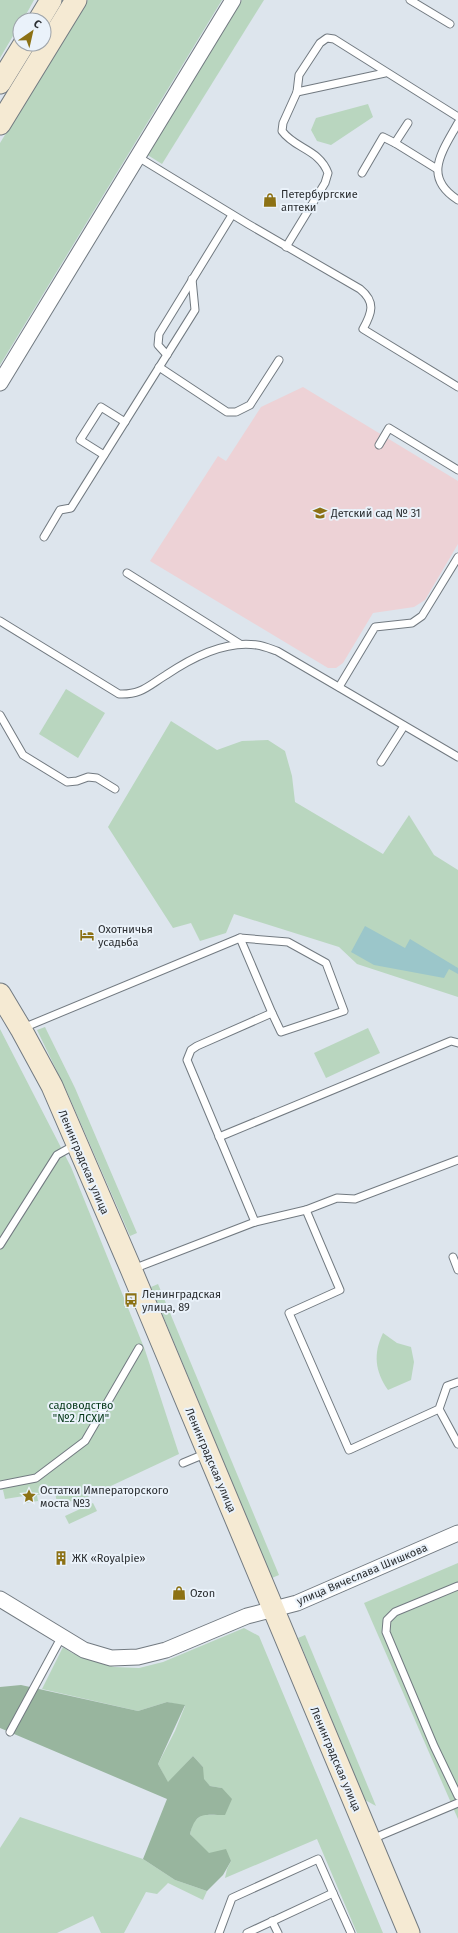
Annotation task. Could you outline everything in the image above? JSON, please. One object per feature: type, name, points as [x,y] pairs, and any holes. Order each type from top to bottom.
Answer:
[{"type":"street","points":[[44,12],[51,0]]},
{"type":"street","points":[[0,124],[76,0]]},
{"type":"street","points":[[0,383],[233,0]]},
{"type":"street","points":[[0,83],[19,52]]},
{"type":"street","name":"Ленинградская улица","points":[[0,994],[52,1086],[208,1452],[409,1933]]},
{"type":"street","name":"улица Вячеслава Шишкова","points":[[0,1600],[61,1638],[84,1650],[111,1658],[138,1657],[166,1650],[247,1616],[273,1608],[297,1603],[458,1533]]},
{"type":"lane","points":[[410,0],[450,24]]},
{"type":"lane","points":[[286,247],[325,182],[328,173],[320,158],[287,138],[282,131],[283,123],[297,92],[299,75],[320,43],[326,38],[334,39],[385,73],[458,117]]},
{"type":"lane","points":[[297,92],[385,73]]},
{"type":"lane","points":[[395,143],[408,123]]},
{"type":"lane","points":[[458,123],[440,155],[437,169],[439,182],[448,193],[458,200]]},
{"type":"lane","points":[[362,173],[383,137],[437,169]]},
{"type":"lane","points":[[138,157],[232,215],[360,289],[367,295],[371,306],[370,316],[363,329],[458,387]]},
{"type":"lane","points":[[166,355],[158,345],[159,334],[232,215]]},
{"type":"lane","points":[[44,536],[60,510],[71,508],[195,310],[192,279]]},
{"type":"lane","points":[[159,367],[227,412],[236,412],[250,406],[279,360]]},
{"type":"lane","points":[[104,455],[80,440],[91,422],[101,407],[125,422]]},
{"type":"lane","points":[[379,445],[389,428],[458,470]]},
{"type":"lane","points":[[339,687],[375,627],[412,623],[422,616],[458,557]]},
{"type":"lane","points":[[127,573],[240,644]]},
{"type":"lane","points":[[0,621],[119,694],[136,694],[199,656],[240,644],[257,645],[277,651],[458,757]]},
{"type":"lane","points":[[0,715],[23,755],[67,782],[77,781],[88,777],[97,778],[115,789]]},
{"type":"lane","points":[[381,762],[404,726]]},
{"type":"lane","points":[[21,1029],[240,938],[288,942],[326,963],[344,1011],[281,1032],[240,938]]},
{"type":"lane","points":[[255,1222],[187,1060],[188,1055],[197,1046],[272,1013]]},
{"type":"lane","points":[[219,1137],[451,1040],[458,1043]]},
{"type":"lane","points":[[0,1245],[57,1155],[77,1144]]},
{"type":"lane","points":[[131,1270],[255,1222],[306,1210],[337,1198],[355,1199],[458,1160]]},
{"type":"lane","points":[[306,1210],[340,1290],[289,1313],[349,1450],[439,1409],[447,1386],[458,1382]]},
{"type":"lane","points":[[453,1257],[458,1270]]},
{"type":"lane","points":[[0,1485],[36,1478],[86,1441],[139,1348]]},
{"type":"lane","points":[[439,1409],[458,1444]]},
{"type":"lane","points":[[183,1463],[208,1452]]},
{"type":"lane","points":[[458,1586],[395,1612],[387,1620],[386,1632],[434,1746],[458,1796]]},
{"type":"lane","points":[[10,1732],[61,1638]]},
{"type":"lane","points":[[370,1839],[458,1803]]},
{"type":"lane","points":[[220,1933],[232,1898],[318,1859],[351,1933]]},
{"type":"lane","points":[[246,1933],[333,1893]]},
{"type":"lane","points":[[272,1921],[278,1933]]},
{"type":"shaded area","name":"Детский сад № 31","points":[[303,387],[458,481],[458,544],[425,600],[414,607],[373,613],[343,663],[336,668],[328,668],[150,561],[218,456],[226,461],[261,407]]},
{"type":"green space","points":[[0,0],[34,0],[27,12],[12,12],[12,38],[0,58]]},
{"type":"green space","points":[[88,0],[222,0],[0,365],[0,143]]},
{"type":"green space","points":[[242,0],[264,0],[162,164],[146,154]]},
{"type":"green space","points":[[368,104],[373,117],[331,145],[317,141],[311,130],[316,118]]},
{"type":"green space","points":[[66,689],[105,713],[78,758],[39,734]]},
{"type":"green space","points":[[171,721],[217,750],[242,741],[268,740],[285,751],[292,776],[295,802],[383,854],[409,815],[434,855],[458,870],[458,997],[357,964],[339,947],[234,914],[226,933],[200,941],[191,923],[173,928],[108,827]]},
{"type":"green space","points":[[45,1027],[75,1088],[137,1233],[130,1236],[67,1092],[37,1030]]},
{"type":"green space","points":[[368,1028],[380,1053],[326,1078],[314,1053]]},
{"type":"green space","name":"садоводство \"№2 ЛСХИ\"","points":[[0,1029],[71,1167],[145,1350],[179,1454],[81,1500],[57,1503],[55,1492],[37,1495],[38,1501],[25,1503],[24,1496],[5,1499],[3,1490],[0,1490]]},
{"type":"green space","points":[[158,1284],[279,1575],[272,1578],[151,1287]]},
{"type":"green space","points":[[383,1333],[397,1343],[411,1347],[414,1362],[411,1380],[388,1390],[380,1376],[377,1362],[378,1348]]},
{"type":"green space","points":[[93,1503],[97,1511],[69,1524],[65,1516]]},
{"type":"green space","points":[[458,1563],[458,1819],[364,1603]]},
{"type":"green space","points":[[244,1628],[259,1636],[383,1933],[357,1933],[317,1839],[225,1878],[231,1861],[209,1854],[190,1834],[193,1822],[202,1815],[225,1815],[222,1788],[210,1786],[203,1779],[203,1767],[193,1756],[168,1783],[158,1764],[175,1731],[185,1706],[167,1702],[138,1711],[42,1689],[63,1647],[72,1653],[114,1667],[139,1668],[163,1662]]},
{"type":"green space","points":[[305,1635],[376,1806],[365,1800],[298,1638]]},
{"type":"green space","points":[[21,1685],[138,1711],[167,1702],[185,1705],[158,1764],[168,1782],[193,1756],[203,1767],[204,1779],[210,1786],[222,1788],[232,1799],[225,1815],[206,1815],[198,1818],[192,1827],[190,1834],[209,1853],[226,1849],[231,1861],[223,1875],[207,1891],[175,1880],[143,1859],[167,1799],[0,1728],[0,1687]]},
{"type":"green space","points":[[20,1817],[143,1859],[175,1880],[207,1891],[203,1900],[168,1883],[157,1894],[146,1892],[124,1933],[101,1933],[93,1916],[57,1933],[0,1933],[0,1848]]},
{"type":"water","points":[[365,926],[405,948],[410,939],[458,968],[458,974],[449,969],[444,978],[374,965],[351,952]]},
{"type":"place","name":"Петербургские аптеки","points":[[270,200]]},
{"type":"place","name":"Детский сад № 31","points":[[320,513]]},
{"type":"place","name":"Охотничья усадьба","points":[[87,935]]},
{"type":"place","name":"Ленинградская улица, 89","points":[[131,1300]]},
{"type":"place","name":"Остатки Императорского моста №3","points":[[29,1496]]},
{"type":"place","name":"ЖК «Royalpie»","points":[[61,1558]]},
{"type":"place","name":"Ozon","points":[[179,1593]]}]
